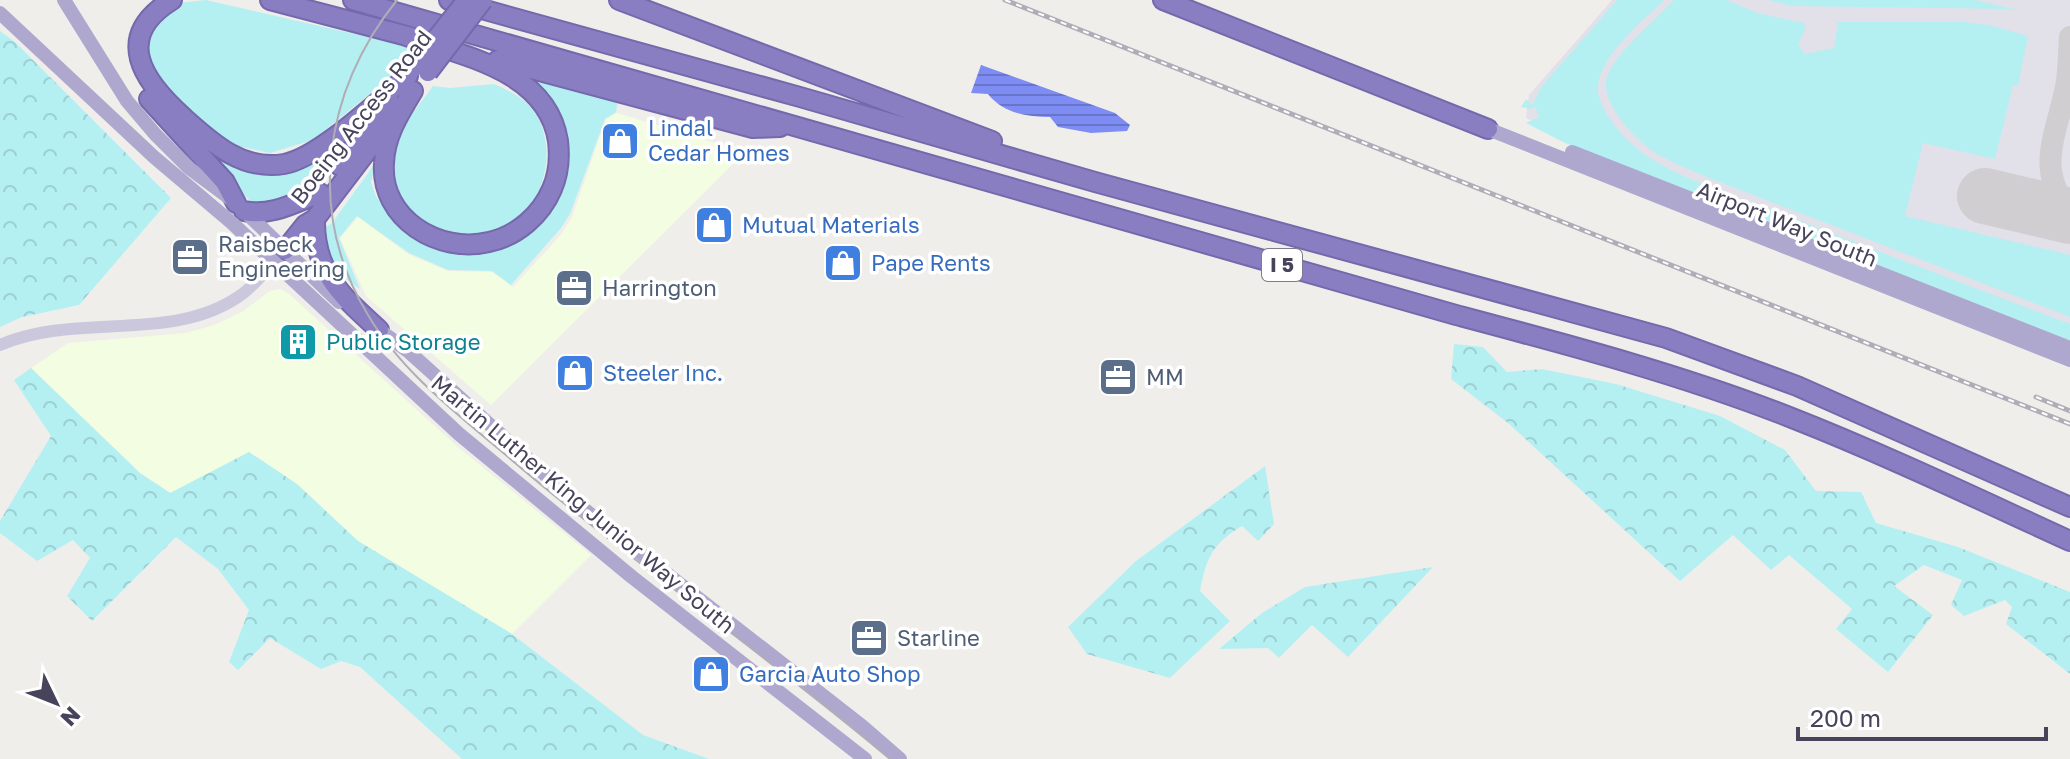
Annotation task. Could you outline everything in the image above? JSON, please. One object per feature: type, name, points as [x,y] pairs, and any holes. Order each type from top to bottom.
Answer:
[{"type":"highway","points":[[156,0],[144,11],[131,35],[129,60],[132,71],[157,109],[225,182],[240,207],[257,213],[279,209],[320,193]]},
{"type":"highway","points":[[172,0],[158,10],[143,29],[138,55],[144,74],[155,90],[195,128],[228,154],[247,162],[284,164],[302,158],[415,77]]},
{"type":"highway","points":[[270,0],[304,7]]},
{"type":"highway","points":[[284,0],[406,36],[753,128],[794,126]]},
{"type":"highway","name":"I 5","points":[[353,0],[1456,315],[1606,354],[1789,417],[1859,445],[2070,541]]},
{"type":"highway","name":"I 5","points":[[449,0],[1095,182],[1666,338],[1797,386],[2070,507]]},
{"type":"highway","name":"Boeing Access Road","points":[[279,257],[310,222],[467,0]]},
{"type":"highway","name":"Boeing Access Road","points":[[310,222],[305,214],[320,193],[483,0]]},
{"type":"highway","points":[[619,0],[1095,182]]},
{"type":"highway","points":[[1163,0],[1491,125]]},
{"type":"highway","points":[[1194,0],[1491,125]]},
{"type":"highway","points":[[406,36],[493,66],[525,85],[545,107],[556,131],[559,160],[548,198],[535,217],[500,239],[468,245],[429,236],[402,216],[390,199],[383,166],[390,132],[415,77]]},
{"type":"highway","points":[[310,222],[323,266],[349,302],[379,330]]},
{"type":"main road","name":"Martin Luther King Junior Way South","points":[[64,0],[127,101],[145,123],[189,168],[240,207],[279,257],[459,434],[632,577],[865,759]]},
{"type":"main road","name":"Martin Luther King Junior Way South","points":[[0,13],[154,157],[232,223],[408,351],[580,506],[900,759]]},
{"type":"main road","name":"Airport Way South","points":[[1491,125],[2070,348]]},
{"type":"main road","name":"Airport Way South","points":[[1491,125],[2070,360]]},
{"type":"street","points":[[0,345],[47,330],[173,321],[199,316],[239,297],[279,257]]},
{"type":"shaded area","points":[[1612,0],[2070,0],[2070,345],[1526,118],[1529,95]]},
{"type":"shaded area","points":[[617,113],[745,152],[491,405],[366,296],[340,238],[358,217],[408,254],[448,271],[492,272],[513,287],[560,236],[572,217],[606,119]]},
{"type":"shaded area","name":"Public Storage","points":[[280,289],[459,448],[591,555],[512,634],[358,541],[297,484],[171,493],[140,473],[31,368],[68,343],[186,333],[214,325],[242,312],[270,291]]},
{"type":"green space","points":[[206,0],[416,48],[398,71],[313,140],[270,153],[233,145],[197,117],[159,80],[148,60],[146,44],[155,24],[178,3]]},
{"type":"green space","points":[[1617,0],[1664,0],[1612,54],[1599,79],[1598,92],[1605,110],[1618,129],[1642,153],[1715,189],[2070,324],[2070,341],[1565,143],[1526,123],[1539,117],[1535,106],[1531,109],[1521,107],[1526,99],[1532,105],[1543,85]]},
{"type":"green space","points":[[1674,0],[1727,0],[1757,13],[1803,23],[1806,26],[1798,45],[1805,54],[1834,48],[1838,22],[1964,22],[1989,25],[2028,36],[2018,86],[2013,85],[1995,159],[1923,143],[1905,216],[2070,255],[2070,317],[1712,179],[1674,162],[1642,142],[1622,121],[1608,96],[1608,74],[1620,55]]},
{"type":"green space","points":[[1768,0],[1975,0],[2014,9],[1792,6]]},
{"type":"green space","points":[[0,31],[15,42],[171,198],[79,305],[22,317],[0,327]]},
{"type":"green space","points":[[524,75],[618,98],[616,112],[605,119],[570,214],[511,285],[492,271],[448,270],[409,253],[357,216],[339,238],[360,289],[337,273],[321,237],[323,229],[332,223],[376,162],[371,182],[376,197],[407,229],[424,240],[520,235],[562,167]]},
{"type":"green space","points":[[494,84],[522,99],[540,122],[547,155],[541,186],[526,212],[504,228],[478,236],[450,235],[425,225],[405,208],[393,184],[394,144],[433,86],[450,88]]},
{"type":"green space","points":[[195,141],[220,157],[315,160],[324,170],[291,196],[271,203],[251,202]]},
{"type":"green space","points":[[1454,344],[1483,347],[1507,372],[1542,369],[1616,384],[1720,416],[1785,450],[1816,491],[1861,492],[1876,523],[1958,547],[2070,592],[2070,674],[2006,624],[2012,607],[2005,600],[1964,616],[1951,605],[1962,580],[1924,565],[1894,586],[1933,615],[1888,672],[1836,629],[1852,609],[1789,555],[1771,570],[1733,535],[1680,581],[1508,423],[1451,379]]},
{"type":"green space","points":[[31,368],[140,473],[170,493],[249,452],[297,484],[358,541],[512,634],[643,735],[709,759],[462,759],[360,667],[341,661],[321,669],[270,638],[238,670],[229,662],[249,610],[218,569],[176,537],[92,621],[67,596],[90,558],[73,540],[37,561],[0,533],[0,521],[51,436],[14,380]]},
{"type":"green space","points":[[1265,466],[1274,524],[1258,541],[1242,526],[1232,532],[1212,552],[1202,579],[1200,591],[1230,621],[1170,678],[1087,654],[1068,627],[1136,561]]},
{"type":"green space","points":[[1433,567],[1348,657],[1312,625],[1279,658],[1268,648],[1219,649],[1262,613],[1305,587]]},
{"type":"water","points":[[981,65],[1115,113],[1130,125],[1127,131],[1091,133],[1058,127],[1050,117],[1008,110],[988,94],[971,93]]},
{"type":"taxiway","points":[[2070,37],[2067,81],[2051,163],[2059,194],[2070,209]]},
{"type":"runway","points":[[1985,196],[2070,216]]},
{"type":"tram line","points":[[397,0],[372,35],[353,73],[339,112],[332,153],[330,194],[336,235],[348,275],[368,315],[413,373],[469,424],[554,495],[890,759]]},
{"type":"railway","points":[[1005,0],[2070,424]]},
{"type":"railway","points":[[2036,397],[2070,411]]},
{"type":"place","name":"Lindal Cedar Homes","points":[[620,141]]},
{"type":"place","name":"Mutual Materials","points":[[714,225]]},
{"type":"place","name":"Raisbeck Engineering","points":[[190,257]]},
{"type":"place","name":"Pape Rents","points":[[843,263]]},
{"type":"place","name":"Harrington","points":[[574,288]]},
{"type":"place","name":"Public Storage","points":[[298,342]]},
{"type":"place","name":"Steeler Inc.","points":[[575,373]]},
{"type":"place","name":"MM","points":[[1118,377]]},
{"type":"place","name":"Starline","points":[[869,638]]},
{"type":"place","name":"Garcia Auto Shop","points":[[711,674]]}]
